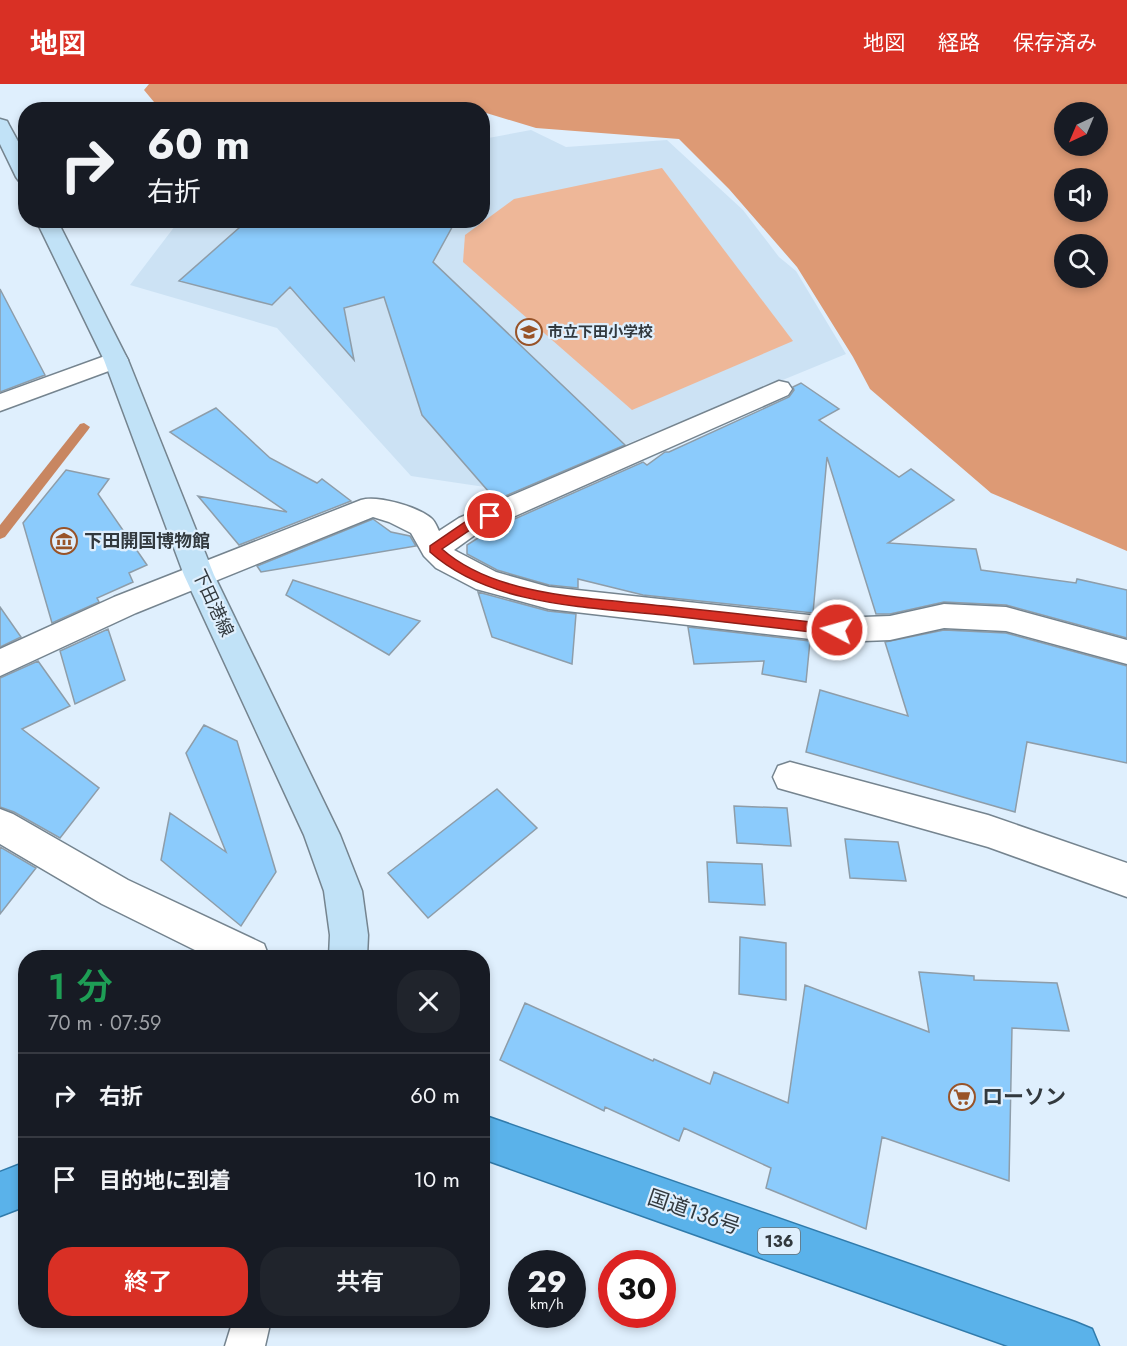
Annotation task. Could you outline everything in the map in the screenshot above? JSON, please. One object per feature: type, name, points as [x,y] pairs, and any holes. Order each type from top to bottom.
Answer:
[{"type":"highway","name":"国道136号","points":[[490,1139],[1075,1346]]},
{"type":"highway","points":[[0,1194],[18,1187]]},
{"type":"main road","points":[[0,125],[18,161]]},
{"type":"main road","name":"下田港線","points":[[50,228],[116,360],[199,574],[322,835],[344,891],[349,934],[348,950]]},
{"type":"street","points":[[0,403],[116,360]]},
{"type":"street","points":[[434,549],[469,525],[779,389]]},
{"type":"street","points":[[0,663],[125,605],[371,507],[398,514],[422,526],[434,549],[446,560],[487,582],[549,598],[837,630],[890,628],[944,616],[1006,619],[1127,652]]},
{"type":"street","points":[[790,777],[988,831],[1127,880]]},
{"type":"street","points":[[0,825],[115,892],[235,950]]},
{"type":"lane","points":[[245,1346],[250,1328]]},
{"type":"shaded area","points":[[149,84],[1127,84],[1127,551],[991,493],[870,389],[853,357],[797,267],[729,189],[679,139],[536,128],[490,114],[490,102],[154,102],[144,90]]},
{"type":"shaded area","points":[[531,130],[566,147],[667,140],[743,210],[779,257],[796,271],[846,354],[512,491],[411,476],[277,328],[130,285],[173,228],[490,228],[490,138]]},
{"type":"shaded area","points":[[662,168],[793,341],[632,410],[463,262],[465,235],[475,228],[490,228],[490,217],[514,199]]},
{"type":"building","points":[[239,228],[452,228],[433,262],[625,445],[496,500],[422,415],[384,297],[344,308],[354,360],[290,287],[272,305],[179,281]]},
{"type":"building","points":[[0,289],[45,375],[0,392]]},
{"type":"building","points":[[801,383],[839,409],[819,420],[899,477],[911,469],[954,500],[888,543],[976,549],[981,570],[1076,583],[1077,579],[1127,590],[1127,638],[1006,605],[944,602],[890,614],[876,614],[827,457],[813,613],[643,595],[578,579],[578,588],[549,585],[497,570],[467,554],[467,545],[492,529],[643,462],[647,465],[665,452],[789,397],[794,390],[793,387]]},
{"type":"building","points":[[216,408],[270,458],[317,483],[322,479],[351,501],[239,545],[198,496],[287,512],[170,432]]},
{"type":"building","name":"下田開国博物館","points":[[66,470],[109,479],[98,494],[147,565],[129,573],[133,582],[97,598],[99,602],[52,623],[23,523]]},
{"type":"building","points":[[373,519],[391,532],[410,536],[416,546],[261,572],[257,566]]},
{"type":"building","points":[[293,580],[420,621],[389,655],[286,595]]},
{"type":"building","points":[[478,592],[548,611],[576,614],[572,664],[492,637]]},
{"type":"building","points":[[0,607],[21,637],[0,647]]},
{"type":"building","points":[[688,627],[810,641],[806,682],[762,674],[764,661],[694,664]]},
{"type":"building","points":[[108,629],[125,680],[75,704],[60,651]]},
{"type":"building","points":[[944,630],[1006,633],[1127,666],[1127,763],[1027,742],[1015,812],[806,752],[820,690],[908,716],[885,642]]},
{"type":"building","points":[[38,661],[70,706],[22,729],[99,788],[60,838],[14,812],[0,807],[0,678]]},
{"type":"building","points":[[204,725],[237,741],[276,872],[241,926],[161,860],[170,813],[226,852],[186,753]]},
{"type":"building","points":[[497,789],[537,828],[428,918],[388,873]]},
{"type":"building","points":[[734,806],[787,808],[791,846],[737,843]]},
{"type":"building","points":[[845,839],[898,842],[906,881],[850,878]]},
{"type":"building","points":[[0,847],[36,868],[0,914]]},
{"type":"building","points":[[707,862],[762,864],[765,905],[709,902]]},
{"type":"building","points":[[740,937],[786,943],[786,1000],[739,994]]},
{"type":"building","points":[[919,972],[974,976],[974,980],[1057,983],[1069,1031],[1012,1028],[1009,1181],[882,1137],[866,1229],[766,1188],[771,1168],[684,1128],[679,1141],[605,1107],[604,1111],[500,1060],[525,1003],[710,1084],[714,1072],[788,1103],[805,985],[929,1032]]},
{"type":"waterway","points":[[0,534],[84,427]]},
{"type":"place","name":"市立下田小学校","points":[[529,332]]},
{"type":"place","name":"下田開国博物館","points":[[64,541]]},
{"type":"place","name":"ローソン","points":[[962,1097]]},
{"type":"route","points":[[490,516],[469,525],[434,549],[446,560],[487,582],[549,598],[676,614],[837,630]]}]
